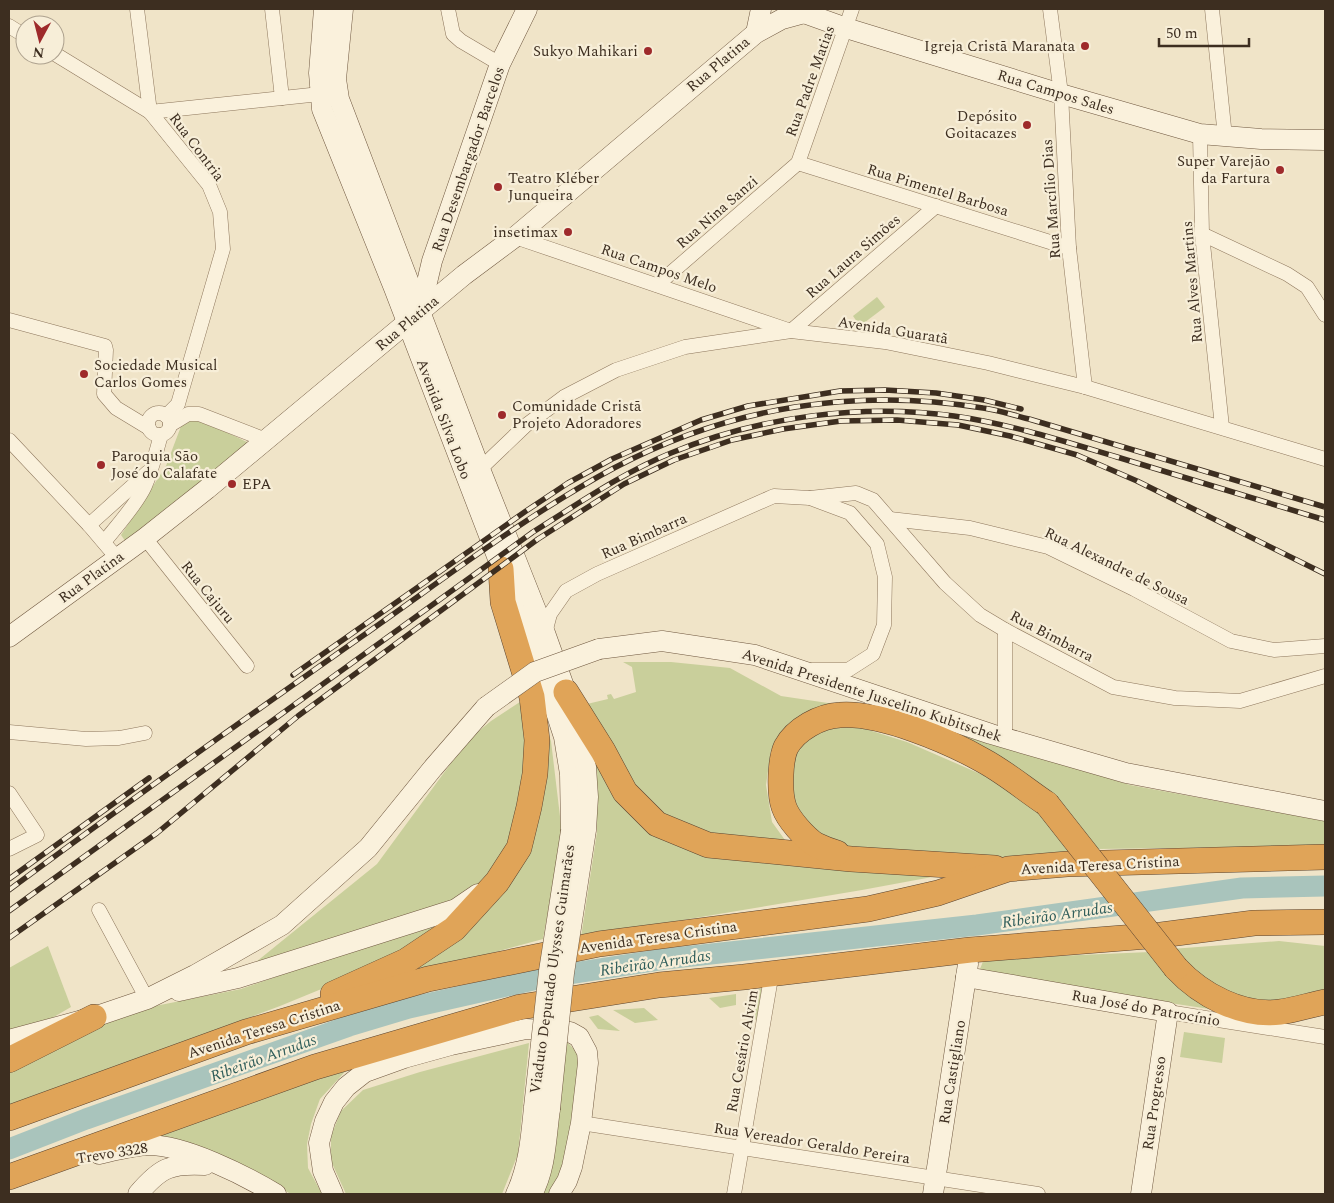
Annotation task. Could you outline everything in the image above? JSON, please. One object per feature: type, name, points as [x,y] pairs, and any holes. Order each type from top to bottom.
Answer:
[{"type":"highway","points":[[246,1032],[406,960],[454,929],[497,882],[519,848],[536,774],[537,740],[532,697],[504,602],[501,569]]},
{"type":"highway","points":[[566,692],[603,751],[625,792],[657,824],[708,845],[851,859],[1008,869]]},
{"type":"highway","points":[[851,859],[816,845],[796,827],[784,808],[781,790],[782,768],[786,748],[798,733],[815,721],[839,715],[865,716],[904,727],[948,743],[985,761],[1047,804],[1176,968],[1188,981],[1202,991],[1229,1004],[1252,1012],[1278,1012],[1325,1002]]},
{"type":"highway","name":"Avenida Teresa Cristina","points":[[9,1118],[246,1032],[428,979],[599,944],[868,908],[938,892],[1008,869],[1067,864],[1325,857]]},
{"type":"highway","points":[[19,1173],[315,1067],[520,1007],[659,985],[744,977],[772,972],[970,950],[1161,935],[1254,923],[1323,922]]},
{"type":"highway","points":[[451,1045],[520,1007]]},
{"type":"highway","points":[[9,1060],[94,1018]]},
{"type":"main road","name":"Avenida Silva Lobo","points":[[324,9],[320,73],[322,109],[480,469],[545,633],[566,692],[586,767],[588,797],[578,830]]},
{"type":"main road","name":"Avenida Silva Lobo","points":[[342,9],[336,79],[338,99],[405,271],[413,318],[501,569],[564,737],[578,830]]},
{"type":"main road","name":"Rua Desembargador Barcelos","points":[[413,318],[500,64],[527,9]]},
{"type":"main road","points":[[756,32],[760,21],[761,9]]},
{"type":"main road","name":"Rua Platina","points":[[9,637],[145,538],[464,276],[516,237],[756,32],[798,11]]},
{"type":"main road","name":"Rua Campos Sales","points":[[798,11],[846,28],[1061,94],[1200,134],[1225,137],[1325,140]]},
{"type":"main road","points":[[405,271],[416,270],[432,261],[446,271],[464,276]]},
{"type":"main road","name":"Avenida Presidente Juscelino Kubitschek","points":[[9,1040],[94,1018],[148,999],[195,975],[282,925],[368,848],[486,707],[535,672],[599,649],[662,641],[755,655],[1005,738],[1126,773],[1325,811]]},
{"type":"main road","name":"Viaduto Deputado Ulysses Guimarães","points":[[542,1108],[564,973],[578,830]]},
{"type":"main road","points":[[148,999],[238,978],[456,909],[497,882]]},
{"type":"main road","name":"Rua Castigliano","points":[[934,1186],[970,950]]},
{"type":"main road","name":"Rua José do Patrocínio","points":[[966,977],[1168,1012]]},
{"type":"main road","name":"Rua Progresso","points":[[1141,1194],[1168,1012]]},
{"type":"main road","points":[[333,1194],[323,1171],[319,1143],[325,1121],[334,1102],[346,1087],[365,1072],[404,1058],[451,1045],[526,1029],[570,1032],[579,1037],[587,1052],[588,1063],[572,1167],[567,1181],[559,1194]]},
{"type":"main road","points":[[516,1194],[524,1177],[542,1108]]},
{"type":"main road","points":[[532,1194],[537,1185],[542,1164],[542,1108]]},
{"type":"main road","name":"Trevo 3328","points":[[19,1173],[122,1149],[148,1145],[169,1147],[197,1156],[276,1194]]},
{"type":"main road","points":[[138,1194],[157,1173],[173,1166],[191,1164],[222,1167]]},
{"type":"street","name":"Rua Contria","points":[[104,542],[117,527],[144,488],[151,469],[161,423],[178,404],[222,249],[220,212],[209,186],[150,112],[137,9]]},
{"type":"street","points":[[272,9],[282,98]]},
{"type":"street","points":[[448,9],[453,34],[461,41],[500,64]]},
{"type":"street","name":"Rua Padre Matias","points":[[798,164],[852,9]]},
{"type":"street","name":"Rua Marcílio Dias","points":[[1050,9],[1061,94],[1069,248],[1085,387]]},
{"type":"street","points":[[1212,9],[1225,137]]},
{"type":"street","points":[[65,60],[150,112],[320,94]]},
{"type":"street","name":"Rua Alves Martins","points":[[1200,134],[1202,234],[1222,427]]},
{"type":"street","name":"Rua Pimentel Barbosa","points":[[798,164],[1069,248]]},
{"type":"street","name":"Rua Nina Sanzi","points":[[657,285],[798,164]]},
{"type":"street","name":"Rua Laura Simões","points":[[791,331],[936,206]]},
{"type":"street","points":[[1202,234],[1287,274],[1307,287],[1325,315]]},
{"type":"street","name":"Rua Campos Melo","points":[[516,237],[791,331]]},
{"type":"street","points":[[9,320],[105,346],[104,394],[116,408],[161,423],[188,414],[198,414],[266,440]]},
{"type":"street","name":"Avenida Guaratã","points":[[480,469],[525,426],[564,397],[616,370],[685,347],[791,331],[885,342],[988,363],[1085,387],[1325,459]]},
{"type":"street","points":[[9,440],[117,558]]},
{"type":"street","points":[[89,526],[151,469]]},
{"type":"street","name":"Rua Bimbarra","points":[[545,633],[550,614],[566,591],[597,574],[774,496],[810,498],[856,493],[873,500],[945,582],[980,615],[1113,687],[1175,698],[1240,701],[1325,676]]},
{"type":"street","name":"Rua Bimbarra","points":[[799,670],[848,670],[873,654],[884,626],[885,577],[877,544],[850,513],[810,498]]},
{"type":"street","name":"Rua Alexandre de Sousa","points":[[890,519],[970,528],[1048,547],[1134,589],[1231,641],[1274,650],[1325,646]]},
{"type":"street","name":"Rua Cajuru","points":[[145,538],[246,666]]},
{"type":"street","points":[[1005,630],[1005,738]]},
{"type":"street","points":[[9,732],[86,740],[119,738],[146,733]]},
{"type":"street","points":[[9,793],[37,835],[9,849]]},
{"type":"street","points":[[99,910],[148,999]]},
{"type":"street","name":"Rua Cesário Alvim","points":[[734,1194],[740,1149],[772,972]]},
{"type":"street","name":"Rua José do Patrocínio","points":[[1168,1012],[1325,1037]]},
{"type":"street","name":"Rua Vereador Geraldo Pereira","points":[[580,1123],[740,1149],[934,1186],[1038,1194]]},
{"type":"green space","points":[[877,297],[885,307],[860,326],[853,316]]},
{"type":"green space","points":[[195,417],[249,443],[128,545],[121,535],[166,466],[183,421]]},
{"type":"green space","points":[[623,662],[671,662],[730,668],[781,696],[848,706],[789,724],[771,750],[766,785],[772,822],[790,847],[710,841],[659,820],[629,790],[587,704],[608,699],[607,695],[611,694],[614,699],[636,692],[632,667]]},
{"type":"green space","points":[[523,700],[526,739],[524,777],[508,843],[490,874],[453,904],[256,962],[377,864],[468,740],[491,721]]},
{"type":"green space","points":[[543,720],[551,741],[562,833],[543,939],[430,970],[408,969],[503,884]]},
{"type":"green space","points":[[832,723],[856,726],[907,742],[999,782],[1039,812],[1071,854],[1007,858],[870,851],[811,839],[792,815],[788,756],[802,735]]},
{"type":"green space","points":[[973,734],[1130,785],[1325,821],[1325,846],[1097,849],[964,741],[964,736]]},
{"type":"green space","points":[[590,746],[654,832],[943,875],[581,937],[597,832],[596,796]]},
{"type":"green space","points":[[451,921],[402,956],[280,1006],[95,1075],[9,1111],[9,1066],[95,1022],[150,1007],[241,989],[329,958]]},
{"type":"green space","points":[[1279,941],[1325,946],[1325,998],[1286,1008],[1237,996],[1190,970],[1171,949]]},
{"type":"green space","points":[[48,946],[71,1007],[52,1018],[9,1035],[9,968]]},
{"type":"green space","points":[[1150,952],[1236,1013],[985,975],[980,969],[984,959]]},
{"type":"green space","points":[[763,988],[757,1023],[751,1007],[752,991]]},
{"type":"green space","points":[[736,994],[736,1005],[720,1008],[709,998]]},
{"type":"green space","points":[[644,1008],[658,1020],[635,1023],[613,1010]]},
{"type":"green space","points":[[598,1015],[620,1031],[598,1029],[589,1017]]},
{"type":"green space","points":[[1184,1032],[1225,1038],[1222,1063],[1180,1057]]},
{"type":"green space","points":[[562,1038],[577,1053],[582,1065],[572,1129],[561,1170],[548,1194],[532,1194]]},
{"type":"green space","points":[[529,1043],[518,1154],[502,1194],[346,1194],[331,1161],[331,1136],[341,1111],[363,1090],[420,1072]]},
{"type":"green space","points":[[352,1064],[320,1099],[311,1124],[307,1144],[308,1168],[322,1194],[291,1194],[257,1176],[153,1135]]},
{"type":"waterway","name":"Ribeirão Arrudas","points":[[9,1149],[86,1119],[349,1026],[409,1008],[542,978],[665,959],[977,925],[1242,888],[1325,886]]},
{"type":"railway","points":[[293,675],[568,483],[612,459],[701,420],[748,406],[840,391],[885,390],[936,393],[984,400],[1021,409]]},
{"type":"railway","points":[[9,890],[228,731],[517,527],[614,468],[658,447],[702,430],[794,407],[840,402],[888,400],[935,402],[1000,411],[1325,507]]},
{"type":"railway","points":[[9,911],[533,532],[600,489],[653,461],[704,441],[739,430],[810,416],[883,411],[919,412],[975,419],[1056,439],[1325,520]]},
{"type":"railway","points":[[9,938],[157,833],[298,716],[538,539],[624,484],[674,460],[732,440],[783,429],[841,421],[897,420],[958,425],[1010,436],[1077,455],[1137,481],[1325,574]]},
{"type":"railway","points":[[9,879],[149,778]]},
{"type":"place","name":"Igreja Cristã Maranata","points":[[1085,46]]},
{"type":"place","name":"Sukyo Mahikari","points":[[648,51]]},
{"type":"place","name":"Depósito Goitacazes","points":[[1027,125]]},
{"type":"place","name":"Super Varejão da Fartura","points":[[1280,170]]},
{"type":"place","name":"Teatro Kléber Junqueira","points":[[498,187]]},
{"type":"place","name":"insetimax","points":[[568,232]]},
{"type":"place","name":"Sociedade Musical Carlos Gomes","points":[[84,374]]},
{"type":"place","name":"Comunidade Cristã Projeto Adoradores","points":[[502,415]]},
{"type":"place","name":"Paroquia São José do Calafate","points":[[101,465]]},
{"type":"place","name":"EPA","points":[[232,484]]}]
